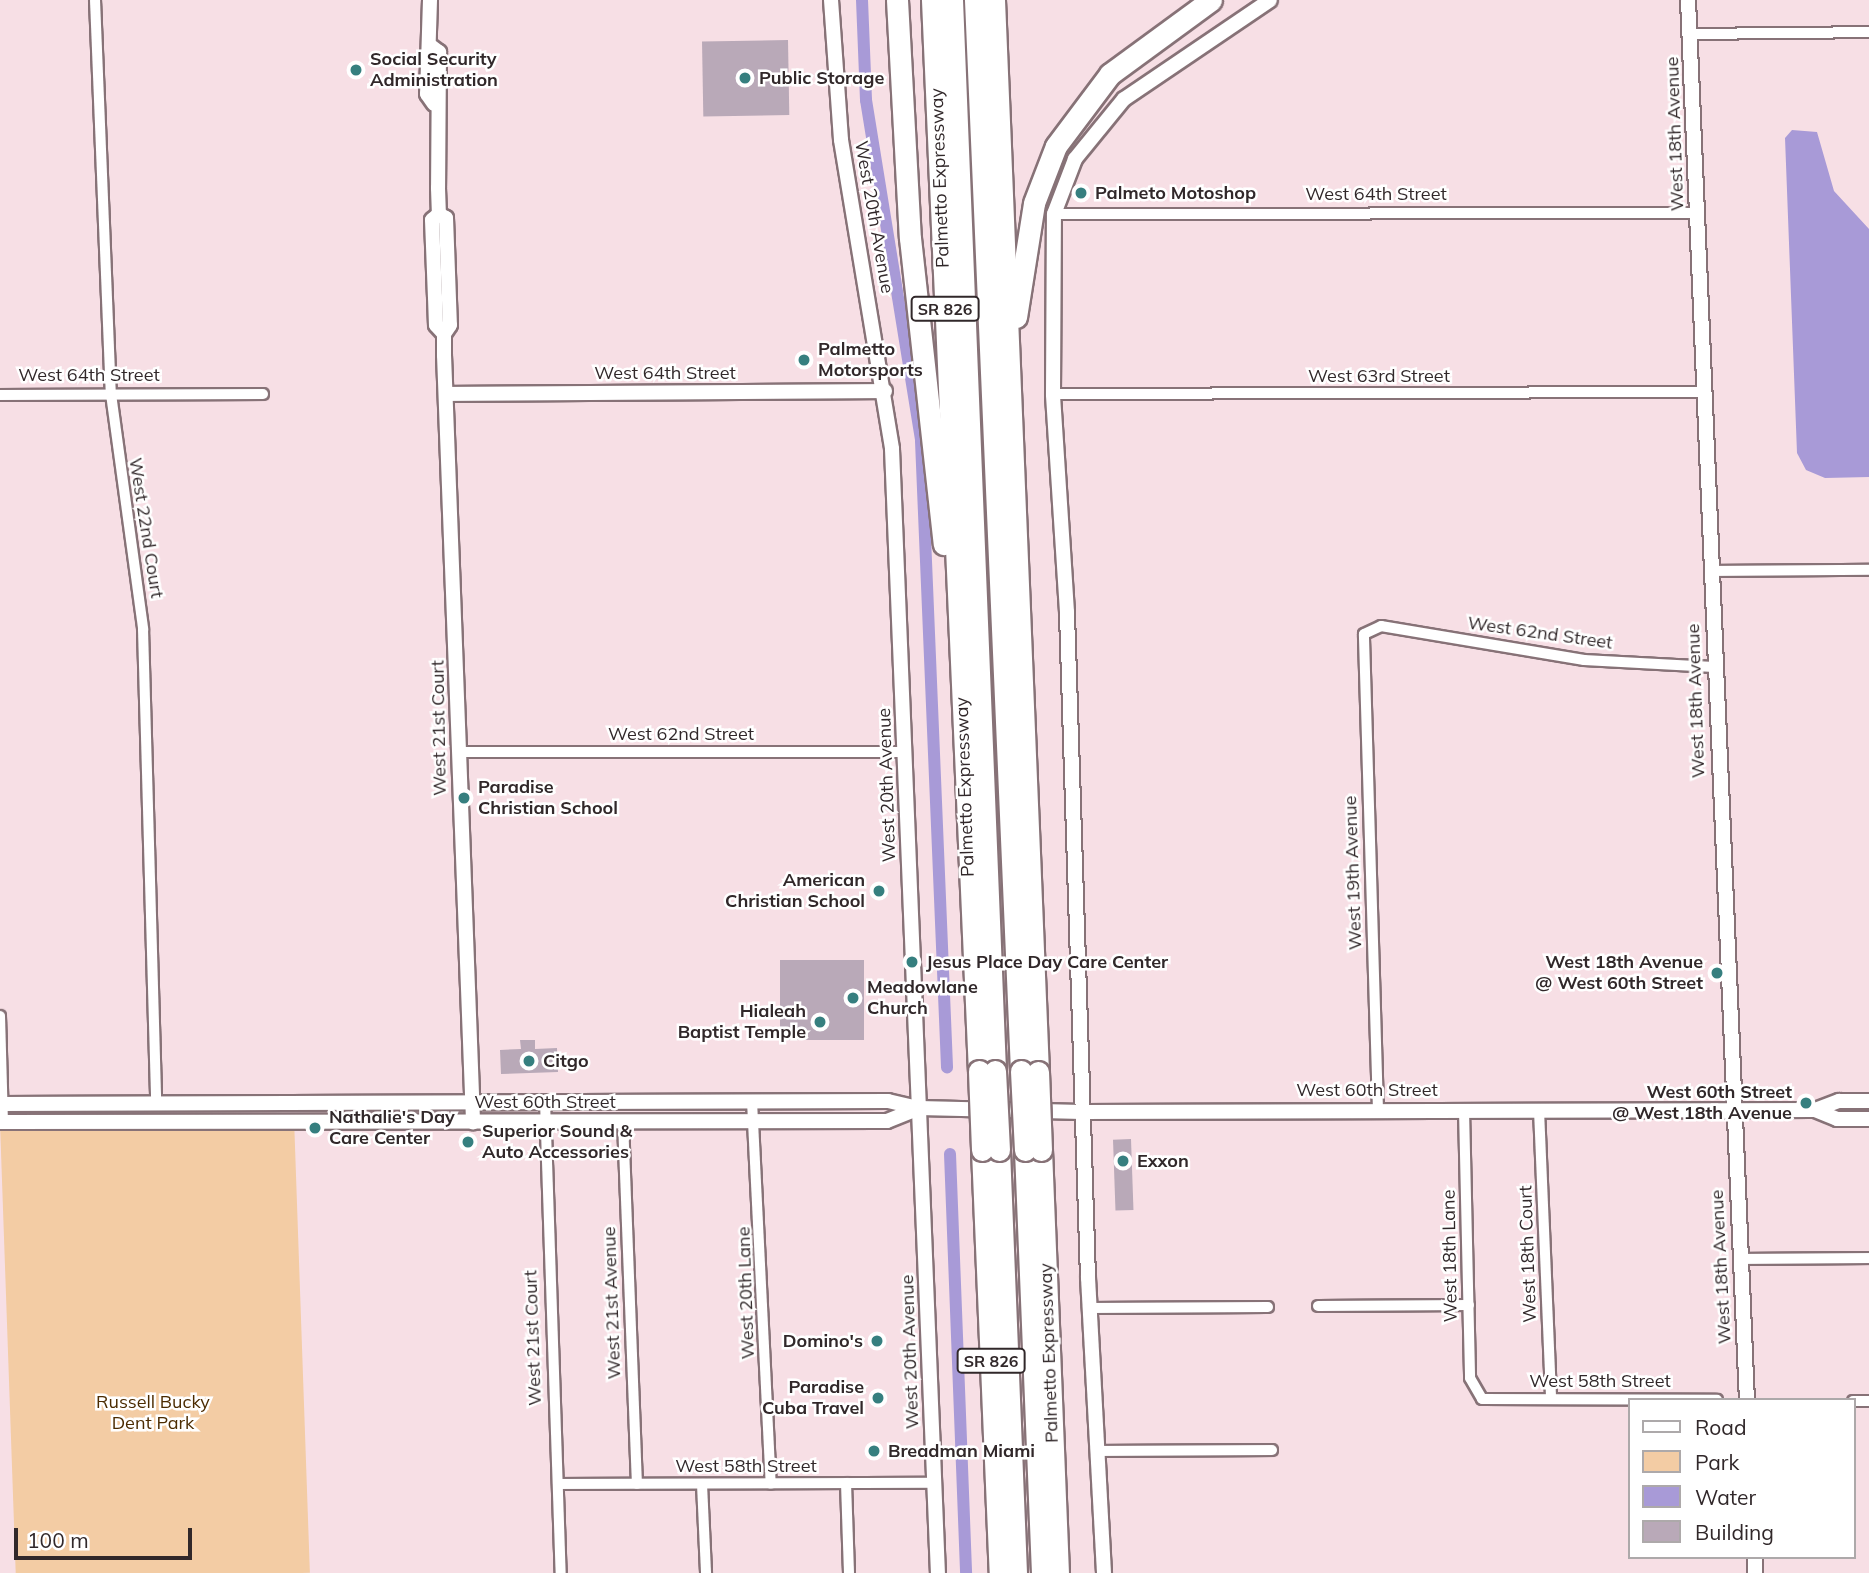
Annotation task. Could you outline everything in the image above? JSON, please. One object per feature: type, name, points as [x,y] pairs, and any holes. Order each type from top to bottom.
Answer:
[{"type":"highway","points":[[897,0],[910,238],[937,503],[958,618]]},
{"type":"highway","name":"Palmetto Expressway","points":[[932,0],[958,618],[987,1071],[1000,1573]]},
{"type":"highway","points":[[952,0],[987,1071]]},
{"type":"highway","points":[[975,0],[1029,1071]]},
{"type":"highway","name":"Palmetto Expressway","points":[[994,0],[1029,1071],[1058,1573]]},
{"type":"highway","points":[[1008,371],[1027,235],[1056,146],[1110,74],[1211,0]]},
{"type":"highway","points":[[990,1150],[1016,1573]]},
{"type":"highway","points":[[1033,1150],[1042,1573]]},
{"type":"street","name":"West 22nd Court","points":[[95,0],[111,394],[143,629],[156,1104]]},
{"type":"street","name":"West 21st Court","points":[[430,0],[432,47],[439,52],[440,93],[435,104],[439,214],[446,218],[450,325],[444,334],[473,1122]]},
{"type":"street","name":"West 20th Avenue","points":[[831,0],[841,140],[885,391],[905,752],[938,1573]]},
{"type":"street","points":[[1104,1573],[1089,1308],[1067,612],[1053,394],[1054,214],[1074,159],[1124,99],[1270,0]]},
{"type":"street","name":"West 18th Avenue","points":[[1688,0],[1706,392],[1731,1110],[1747,1398]]},
{"type":"street","points":[[1690,34],[1869,32]]},
{"type":"street","name":"West 64th Street","points":[[1054,214],[1698,213]]},
{"type":"street","name":"West 64th Street","points":[[446,394],[885,391]]},
{"type":"street","name":"West 63rd Street","points":[[1053,394],[1706,392]]},
{"type":"street","name":"West 64th Street","points":[[0,395],[263,394]]},
{"type":"street","points":[[1712,571],[1869,570]]},
{"type":"street","name":"West 62nd Street","points":[[1364,634],[1381,626],[1584,660],[1714,667]]},
{"type":"street","name":"West 19th Avenue","points":[[1364,634],[1378,1110]]},
{"type":"street","name":"West 62nd Street","points":[[458,752],[905,752]]},
{"type":"street","points":[[0,1016],[2,1122]]},
{"type":"street","name":"West 21st Court","points":[[545,1101],[561,1573]]},
{"type":"street","name":"West 20th Lane","points":[[752,1101],[756,1121],[771,1484]]},
{"type":"street","name":"West 60th Street","points":[[2,1104],[888,1101],[919,1108],[1082,1112],[1815,1110],[1839,1101],[1869,1101]]},
{"type":"street","name":"West 60th Street","points":[[2,1122],[887,1121],[919,1108]]},
{"type":"street","name":"West 18th Lane","points":[[1464,1110],[1470,1378],[1482,1399]]},
{"type":"street","name":"West 18th Court","points":[[1539,1110],[1551,1397]]},
{"type":"street","name":"West 60th Street","points":[[1815,1110],[1837,1119],[1869,1119]]},
{"type":"street","name":"West 21st Avenue","points":[[623,1121],[637,1484]]},
{"type":"street","points":[[1740,1259],[1869,1258]]},
{"type":"street","points":[[1318,1306],[1469,1305]]},
{"type":"street","points":[[1089,1308],[1268,1307]]},
{"type":"street","name":"West 58th Street","points":[[1482,1399],[1628,1398]]},
{"type":"street","points":[[1097,1451],[1272,1450]]},
{"type":"street","points":[[846,1483],[849,1573]]},
{"type":"street","name":"West 58th Street","points":[[558,1484],[934,1483]]},
{"type":"street","points":[[702,1484],[706,1573]]},
{"type":"green space","name":"Russell Bucky Dent Park","points":[[294,1118],[310,1573],[16,1573],[0,1128]]},
{"type":"water","points":[[1792,130],[1817,132],[1834,191],[1869,229],[1869,477],[1825,478],[1806,470],[1797,453],[1785,138]]},
{"type":"building","name":"Public Storage","points":[[788,40],[789,115],[703,116],[702,42]]},
{"type":"building","points":[[780,960],[864,960],[864,1040],[780,1040]]},
{"type":"building","name":"Citgo","points":[[520,1040],[535,1040],[535,1049],[557,1048],[558,1072],[501,1074],[500,1050],[521,1049]]},
{"type":"building","name":"Exxon","points":[[1131,1139],[1133,1210],[1115,1211],[1113,1140]]},
{"type":"waterway","points":[[862,0],[866,100],[921,441],[947,1067]]},
{"type":"waterway","points":[[950,1154],[966,1573]]},
{"type":"place","name":"Social Security Administration","points":[[356,70]]},
{"type":"place","name":"Public Storage","points":[[745,78]]},
{"type":"place","name":"Palmeto Motoshop","points":[[1081,193]]},
{"type":"place","name":"Palmetto Motorsports","points":[[804,360]]},
{"type":"place","name":"Paradise Christian School","points":[[464,798]]},
{"type":"place","name":"American Christian School","points":[[879,891]]},
{"type":"place","name":"Jesus Place Day Care Center","points":[[912,962]]},
{"type":"place","name":"West 18th Avenue @ West 60th Street","points":[[1717,973]]},
{"type":"place","name":"Meadowlane Church","points":[[853,998]]},
{"type":"place","name":"Hialeah Baptist Temple","points":[[820,1022]]},
{"type":"place","name":"Citgo","points":[[529,1061]]},
{"type":"place","name":"West 60th Street @ West 18th Avenue","points":[[1806,1103]]},
{"type":"place","name":"Nathalie's Day Care Center","points":[[315,1128]]},
{"type":"place","name":"Superior Sound & Auto Accessories","points":[[468,1142]]},
{"type":"place","name":"Exxon","points":[[1123,1161]]},
{"type":"place","name":"Domino's","points":[[877,1341]]},
{"type":"place","name":"Paradise Cuba Travel","points":[[878,1398]]},
{"type":"place","name":"Breadman Miami","points":[[874,1451]]}]
